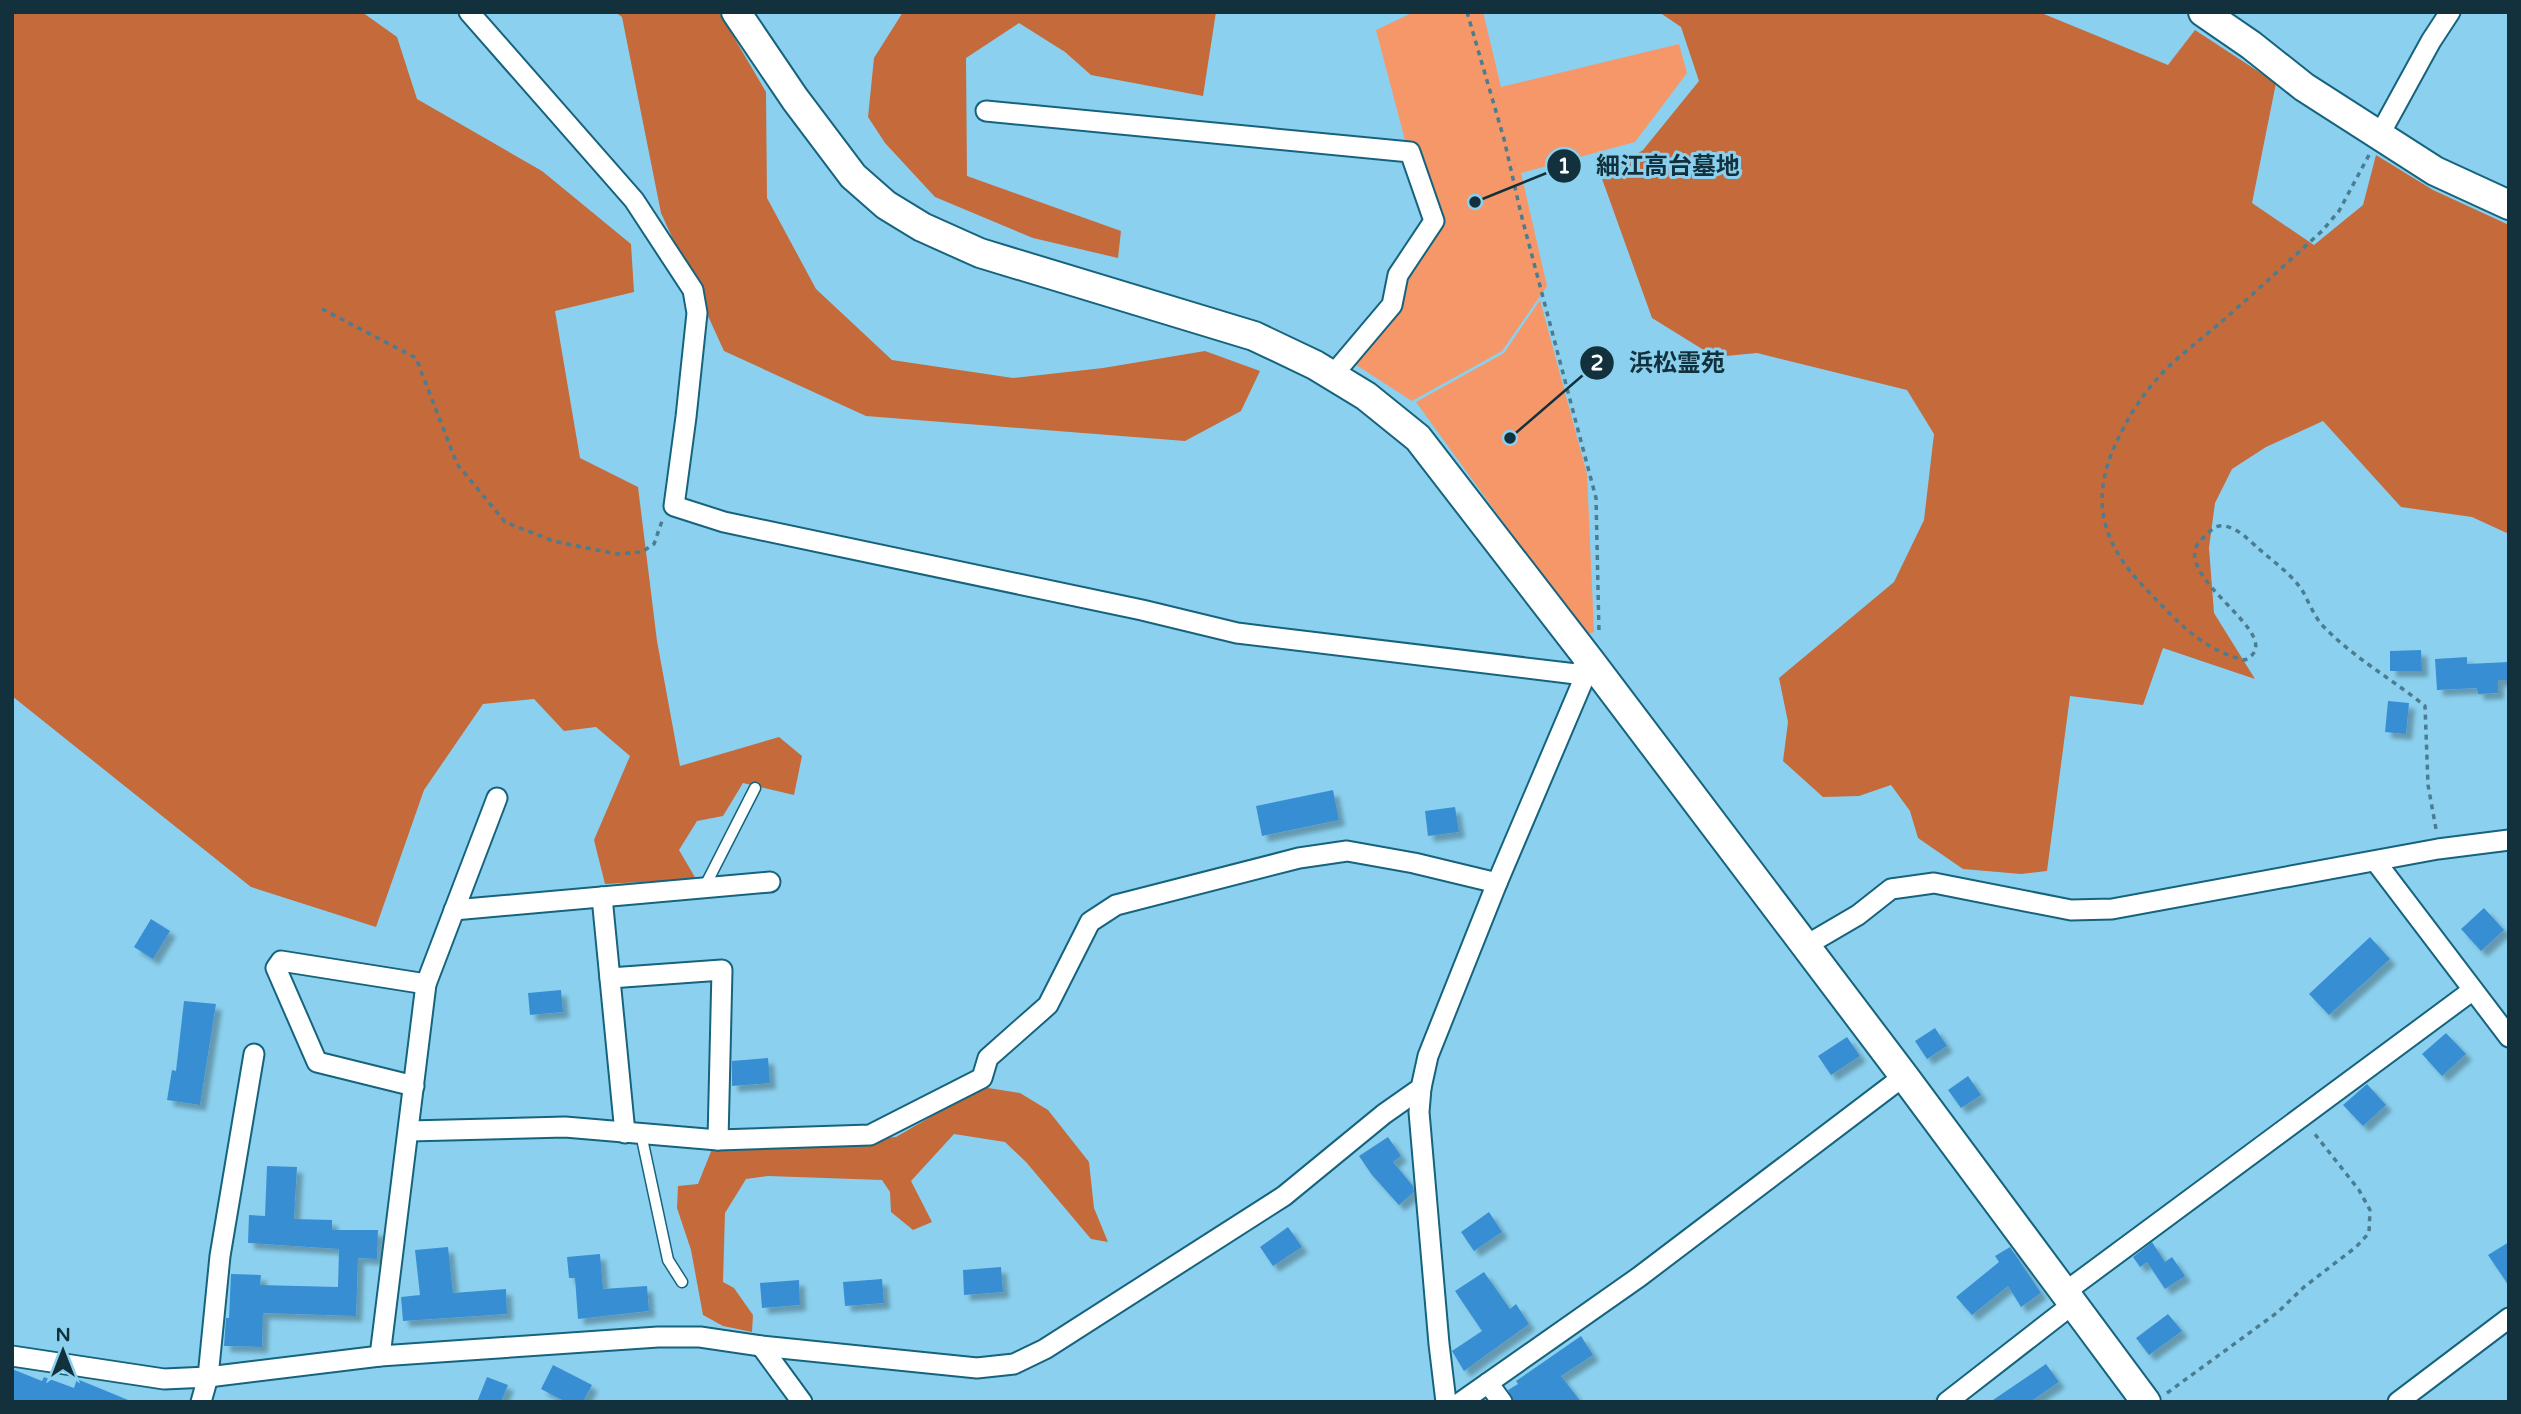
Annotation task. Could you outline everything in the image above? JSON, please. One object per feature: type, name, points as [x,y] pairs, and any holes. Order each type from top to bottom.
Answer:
[{"type":"street","points":[[469,12],[634,200],[693,290],[697,313],[674,506],[724,522],[1129,607],[1237,633],[1576,674],[1591,663]]},
{"type":"street","points":[[736,12],[795,99],[853,176],[886,205],[922,227],[980,253],[1254,336],[1366,396],[1418,438],[1905,1076],[2069,1298],[2156,1398]]},
{"type":"street","points":[[2203,12],[2251,45],[2304,87],[2435,171],[2509,205]]},
{"type":"street","points":[[2380,134],[2450,12]]},
{"type":"street","points":[[986,111],[1410,152],[1434,221],[1398,275],[1392,305],[1332,376]]},
{"type":"street","points":[[1446,1402],[1419,1112],[1421,1088],[1428,1056],[1497,883],[1591,663]]},
{"type":"street","points":[[380,1356],[426,984],[497,798]]},
{"type":"street","points":[[1805,946],[1858,915],[1891,889],[1934,883],[2071,910],[2112,909],[2438,849],[2509,841]]},
{"type":"street","points":[[409,1131],[565,1127],[718,1140],[870,1135],[982,1078],[988,1058],[1048,1005],[1090,922],[1116,905],[1299,858],[1347,851],[1415,863],[1497,883]]},
{"type":"street","points":[[2376,862],[2509,1037]]},
{"type":"street","points":[[454,910],[770,882]]},
{"type":"street","points":[[602,897],[610,978],[633,1133]]},
{"type":"street","points":[[414,1086],[317,1062],[276,968],[281,961],[426,984]]},
{"type":"street","points":[[610,978],[722,970],[718,1140]]},
{"type":"street","points":[[1947,1402],[2069,1298],[2301,1118],[2473,990]]},
{"type":"street","points":[[201,1402],[208,1377],[220,1256],[254,1054]]},
{"type":"street","points":[[1461,1402],[1640,1277],[1905,1076]]},
{"type":"street","points":[[12,1356],[164,1379],[208,1377],[380,1356],[657,1337],[700,1337],[761,1346],[977,1368],[1014,1364],[1045,1349],[1284,1196],[1384,1114],[1421,1088]]},
{"type":"street","points":[[2399,1402],[2509,1318]]},
{"type":"street","points":[[761,1346],[802,1402]]},
{"type":"street","points":[[1488,1383],[1502,1402]]},
{"type":"lane","points":[[704,888],[755,788]]},
{"type":"lane","points":[[633,1133],[668,1260],[682,1282]]},
{"type":"path","points":[[1467,12],[1504,139],[1521,214],[1597,498],[1599,640],[1595,658],[1591,663]]},
{"type":"path","points":[[2380,134],[2339,211],[2322,231],[2166,369],[2136,403],[2108,459],[2101,497],[2111,538],[2126,568],[2170,614],[2200,640],[2235,658],[2245,660],[2254,653],[2257,643],[2252,633],[2213,590],[2198,568],[2194,556],[2198,542],[2213,528],[2232,528],[2280,567],[2300,588],[2321,625],[2362,662],[2425,706],[2428,785],[2438,849]]},
{"type":"path","points":[[321,309],[415,358],[457,464],[505,522],[553,541],[616,554],[642,552],[654,544],[662,523],[663,502],[674,506]]},
{"type":"path","points":[[2156,1398],[2278,1312],[2304,1287],[2357,1247],[2369,1233],[2370,1210],[2359,1189],[2301,1118]]},
{"type":"shaded area","points":[[12,12],[362,12],[397,37],[417,99],[542,171],[631,244],[634,292],[555,311],[580,458],[638,487],[657,641],[680,766],[779,737],[802,756],[794,795],[743,783],[723,816],[697,821],[679,850],[696,879],[605,884],[594,840],[630,756],[596,727],[564,731],[534,699],[483,704],[424,790],[376,927],[251,887],[12,696]]},
{"type":"shaded area","points":[[615,12],[719,12],[766,92],[767,198],[816,289],[892,360],[1013,378],[1103,368],[1205,351],[1260,371],[1241,411],[1185,441],[866,416],[724,351],[661,213],[622,17]]},
{"type":"shaded area","points":[[903,12],[1216,12],[1203,96],[1091,75],[1065,52],[1019,23],[966,58],[967,176],[1121,231],[1118,258],[1033,238],[935,197],[885,143],[868,117],[874,58]]},
{"type":"shaded area","points":[[1414,12],[1483,12],[1501,87],[1679,44],[1687,73],[1635,142],[1521,173],[1547,286],[1502,351],[1412,401],[1339,354],[1391,301],[1429,231],[1376,30]]},
{"type":"shaded area","points":[[1659,12],[2039,12],[2168,65],[2195,30],[2276,83],[2252,203],[2314,245],[2363,205],[2376,155],[2433,190],[2509,225],[2509,534],[2472,517],[2401,507],[2323,421],[2266,447],[2232,469],[2215,503],[2209,548],[2214,613],[2255,679],[2163,648],[2143,705],[2070,696],[2047,871],[2021,874],[1963,869],[1918,838],[1910,811],[1891,785],[1859,796],[1823,797],[1783,761],[1788,722],[1779,678],[1894,582],[1924,520],[1934,434],[1907,390],[1757,353],[1715,357],[1652,318],[1601,176],[1643,150],[1699,81],[1681,27]]},
{"type":"shaded area","points":[[1540,300],[1587,474],[1594,632],[1585,635],[1416,402],[1504,353]]},
{"type":"shaded area","points":[[982,1087],[1020,1093],[1048,1110],[1089,1162],[1094,1208],[1108,1242],[1091,1239],[1026,1162],[1005,1142],[954,1134],[911,1181],[932,1222],[913,1230],[891,1212],[890,1192],[882,1180],[768,1176],[746,1179],[725,1213],[723,1282],[734,1288],[753,1315],[752,1332],[723,1326],[703,1315],[691,1250],[677,1208],[678,1186],[698,1184],[714,1144],[766,1145],[896,1137]]},
{"type":"building","points":[[2421,650],[2422,671],[2390,671],[2390,651]]},
{"type":"building","points":[[2467,657],[2467,664],[2509,662],[2509,680],[2498,680],[2498,693],[2478,694],[2477,688],[2437,690],[2435,659]]},
{"type":"building","points":[[2388,701],[2409,703],[2406,734],[2385,732]]},
{"type":"building","points":[[1333,790],[1339,820],[1262,836],[1256,806]]},
{"type":"building","points":[[1455,807],[1459,832],[1428,836],[1425,811]]},
{"type":"building","points":[[2484,908],[2504,930],[2481,951],[2461,929]]},
{"type":"building","points":[[151,919],[170,931],[153,959],[134,947]]},
{"type":"building","points":[[2370,937],[2390,959],[2329,1015],[2309,994]]},
{"type":"building","points":[[561,990],[563,1012],[530,1015],[528,993]]},
{"type":"building","points":[[184,1001],[216,1004],[200,1105],[167,1100],[172,1070],[176,1071]]},
{"type":"building","points":[[1935,1028],[1947,1046],[1927,1059],[1915,1041]]},
{"type":"building","points":[[2446,1033],[2466,1054],[2442,1076],[2422,1054]]},
{"type":"building","points":[[1847,1037],[1860,1056],[1831,1075],[1818,1056]]},
{"type":"building","points":[[768,1058],[770,1083],[732,1086],[732,1061]]},
{"type":"building","points":[[1968,1076],[1981,1095],[1961,1108],[1948,1090]]},
{"type":"building","points":[[2367,1084],[2386,1105],[2363,1126],[2343,1105]]},
{"type":"building","points":[[1388,1137],[1401,1156],[1393,1162],[1413,1186],[1414,1192],[1399,1205],[1359,1156]]},
{"type":"building","points":[[267,1166],[297,1167],[294,1219],[332,1220],[332,1230],[378,1230],[377,1259],[358,1258],[356,1316],[263,1313],[262,1347],[224,1346],[226,1318],[229,1318],[231,1274],[261,1275],[260,1285],[338,1287],[339,1249],[248,1243],[249,1215],[265,1216]]},
{"type":"building","points":[[1489,1212],[1502,1232],[1474,1251],[1461,1232]]},
{"type":"building","points":[[1288,1227],[1302,1247],[1273,1266],[1260,1247]]},
{"type":"building","points":[[2152,1242],[2165,1262],[2172,1257],[2185,1276],[2165,1289],[2147,1262],[2140,1267],[2133,1257]]},
{"type":"building","points":[[2509,1242],[2509,1286],[2488,1255]]},
{"type":"building","points":[[448,1247],[453,1293],[506,1289],[507,1314],[403,1321],[401,1297],[420,1295],[415,1250]]},
{"type":"building","points":[[2010,1247],[2041,1293],[2021,1307],[2008,1286],[1972,1315],[1956,1297],[1999,1262],[1995,1256]]},
{"type":"building","points":[[600,1254],[603,1289],[647,1286],[649,1311],[578,1319],[575,1278],[569,1278],[567,1257]]},
{"type":"building","points":[[1001,1267],[1003,1292],[964,1295],[963,1270]]},
{"type":"building","points":[[1484,1272],[1510,1309],[1516,1304],[1529,1324],[1464,1371],[1452,1351],[1482,1331],[1455,1291]]},
{"type":"building","points":[[882,1279],[884,1303],[845,1306],[843,1282]]},
{"type":"building","points":[[799,1280],[800,1305],[762,1308],[760,1283]]},
{"type":"building","points":[[2168,1314],[2182,1331],[2149,1355],[2136,1338]]},
{"type":"building","points":[[1581,1336],[1593,1355],[1561,1376],[1581,1402],[1514,1402],[1508,1390],[1518,1384],[1516,1381]]},
{"type":"building","points":[[2046,1364],[2059,1382],[2030,1402],[1990,1402]]},
{"type":"building","points":[[553,1365],[592,1385],[583,1402],[566,1402],[541,1389]]},
{"type":"building","points":[[12,1369],[42,1381],[44,1377],[74,1388],[77,1379],[133,1402],[12,1402]]},
{"type":"building","points":[[487,1377],[508,1385],[501,1402],[477,1402]]},
{"type":"place","name":"細江高台墓地","points":[[1475,202]]},
{"type":"place","name":"浜松霊苑","points":[[1510,438]]}]
